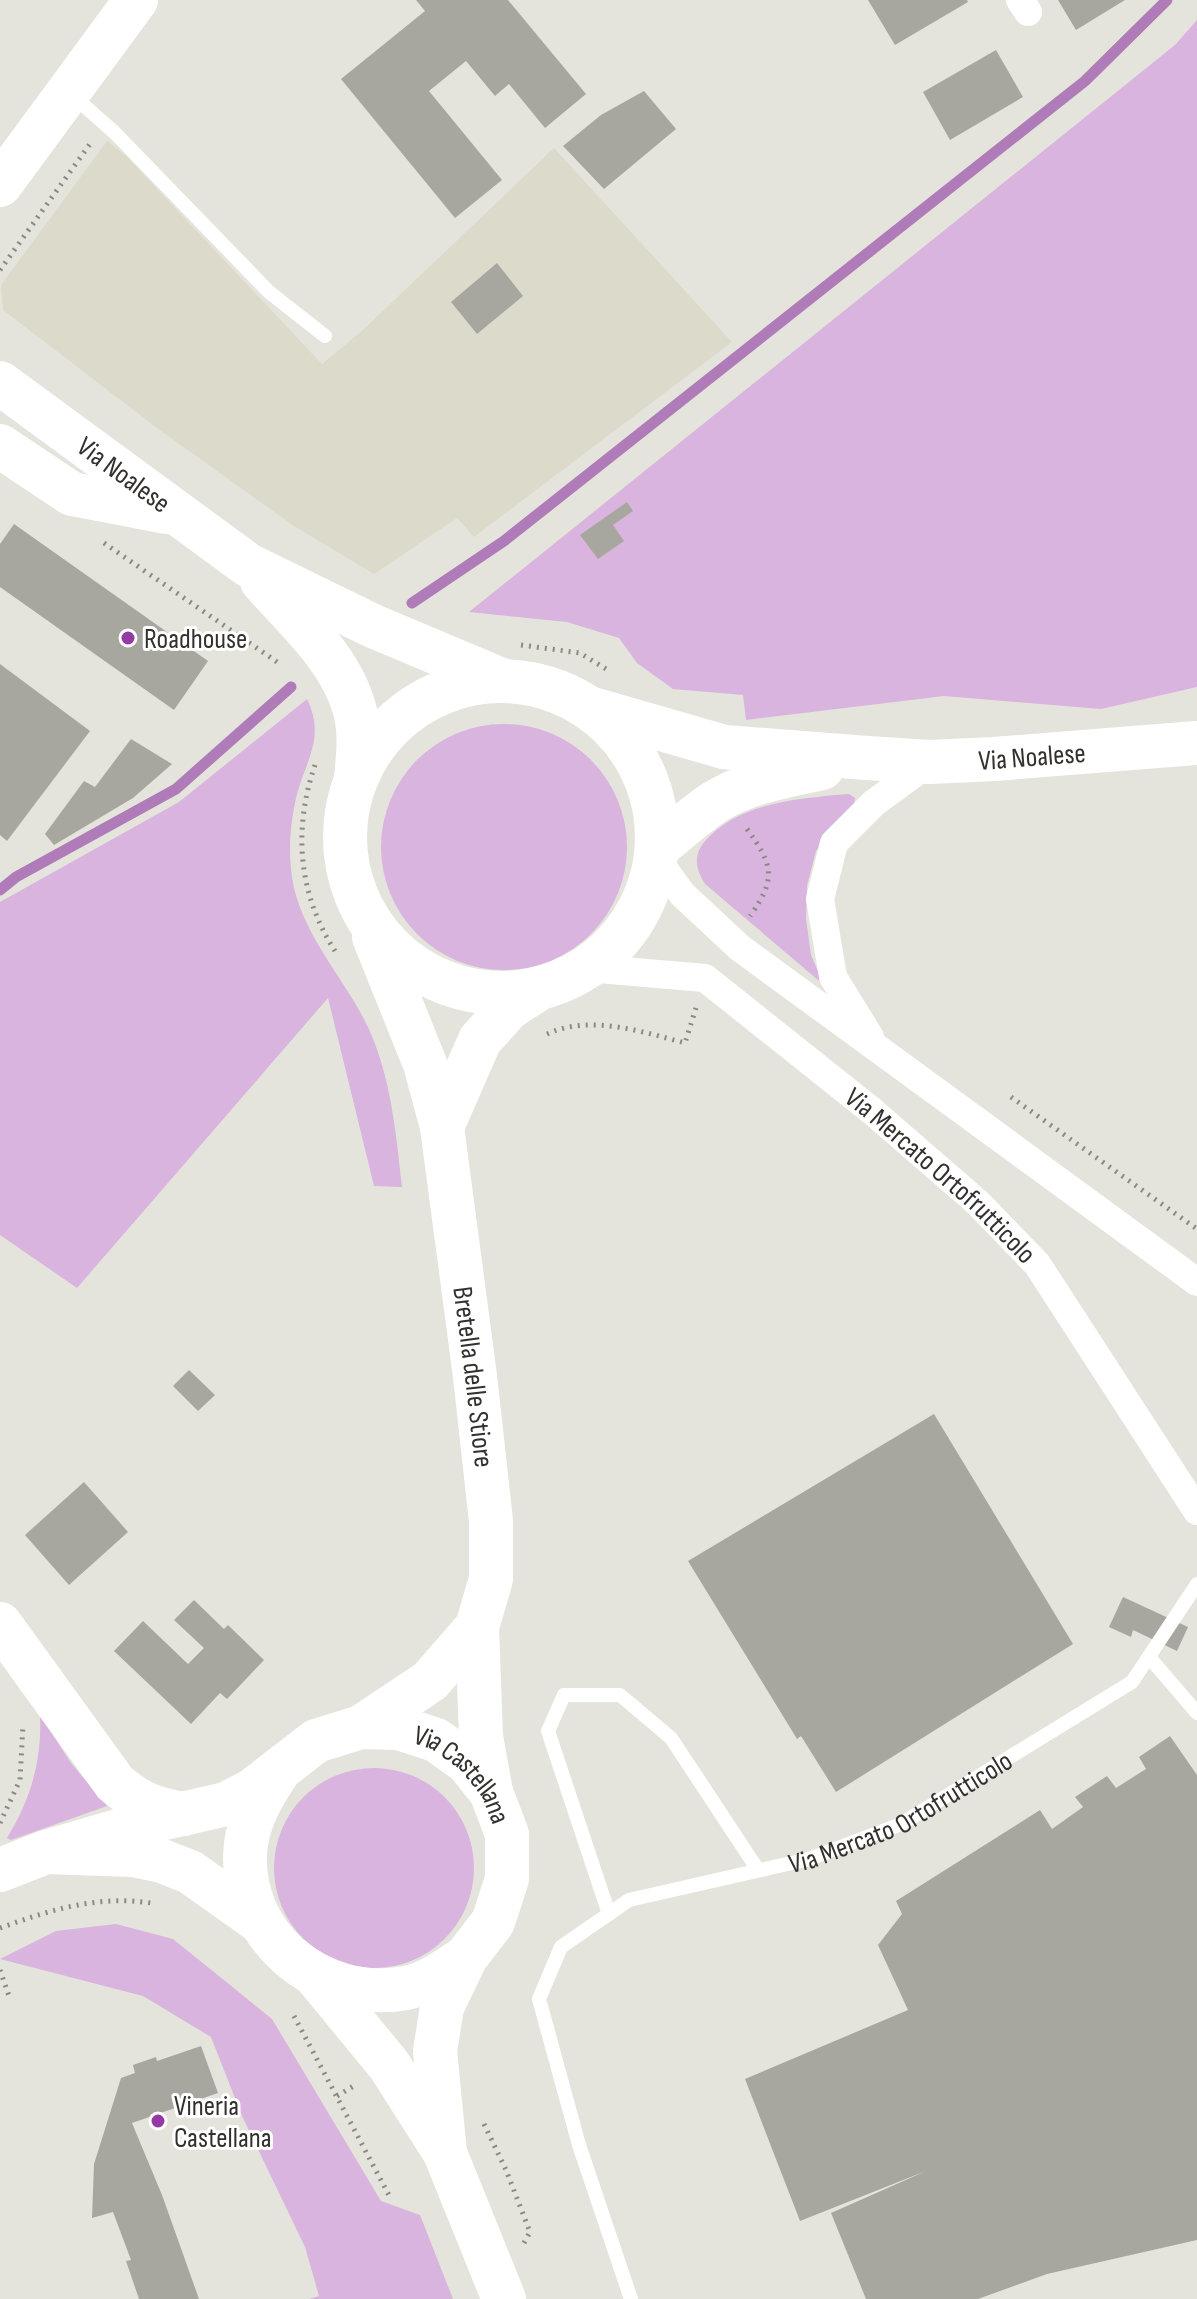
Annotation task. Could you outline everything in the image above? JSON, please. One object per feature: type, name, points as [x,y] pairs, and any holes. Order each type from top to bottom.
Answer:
[{"type":"main road","points":[[0,185],[136,0]]},
{"type":"main road","name":"Via Noalese","points":[[0,383],[248,565],[373,626],[506,662],[534,684],[563,694],[601,691],[724,747],[930,762],[1197,743]]},
{"type":"main road","points":[[0,446],[72,494],[176,514]]},
{"type":"main road","name":"Via Noalese","points":[[248,565],[324,651],[349,692],[357,730],[356,779]]},
{"type":"main road","name":"Via Noalese","points":[[506,662],[473,683],[442,692],[414,707],[391,727],[370,751],[356,779],[347,812],[345,846],[351,880],[364,911],[383,940],[408,963],[437,981],[470,991],[504,994],[537,990],[563,981],[587,968],[621,939],[644,901],[656,853],[655,808],[642,769],[620,735],[601,691]]},
{"type":"main road","name":"Via Noalese","points":[[656,853],[714,802],[733,793],[766,780],[867,758]]},
{"type":"main road","name":"Bretella delle Stiore","points":[[364,911],[425,1064],[442,1127],[491,1521],[491,1579],[477,1627],[481,1737],[491,1792]]},
{"type":"main road","points":[[442,1127],[480,1040],[509,1008],[537,990]]},
{"type":"main road","name":"Via Castellana","points":[[0,1624],[115,1783],[136,1801],[154,1809],[184,1814]]},
{"type":"main road","name":"Bretella delle Stiore","points":[[361,1727],[430,1681],[477,1627]]},
{"type":"main road","name":"Via Castellana","points":[[46,1852],[226,1804],[253,1790],[316,1741],[361,1727],[399,1728],[436,1740],[467,1762],[491,1792],[507,1834],[507,1879],[493,1922],[466,1957],[442,2007],[435,2051],[445,2153]]},
{"type":"main road","name":"Via Castellana","points":[[279,1771],[257,1805],[246,1845],[248,1885],[262,1923],[294,1961],[300,1990],[389,2065],[445,2153],[501,2292]]},
{"type":"main road","points":[[0,1870],[46,1852],[107,1853],[162,1861],[190,1872],[262,1923]]},
{"type":"main road","name":"Via Castellana","points":[[300,1990],[345,1987],[377,1991],[409,1987],[439,1976],[466,1957]]},
{"type":"street","name":"Via Mercato Ortofrutticolo","points":[[876,1048],[833,977],[820,899],[834,843],[874,803],[930,762]]},
{"type":"street","name":"Via Mercato Ortofrutticolo","points":[[656,853],[682,894],[730,938],[1197,1282]]},
{"type":"street","points":[[587,968],[705,978]]},
{"type":"street","name":"Via Mercato Ortofrutticolo","points":[[705,978],[872,1111],[978,1203],[1037,1264],[1197,1511]]},
{"type":"lane","points":[[69,92],[269,292],[325,336]]},
{"type":"lane","name":"Via Mercato Ortofrutticolo","points":[[631,2299],[579,2145],[539,1999],[561,1947],[629,1900],[809,1859],[901,1824],[1132,1682],[1197,1584]]},
{"type":"lane","points":[[1149,1657],[1197,1713]]},
{"type":"lane","name":"Via Mercato Ortofrutticolo","points":[[609,1914],[548,1731],[564,1695],[620,1695],[671,1738],[758,1870]]},
{"type":"path","points":[[0,270],[104,124]]},
{"type":"path","points":[[96,538],[287,669]]},
{"type":"path","points":[[506,662],[580,653],[601,691]]},
{"type":"path","points":[[318,758],[303,816],[301,861],[315,915],[343,963]]},
{"type":"path","points":[[730,938],[763,897],[769,875],[765,855],[736,815],[733,793]]},
{"type":"path","points":[[542,1037],[553,1031],[599,1025],[630,1028],[685,1043],[705,978]]},
{"type":"path","points":[[1011,1097],[1197,1229]]},
{"type":"path","points":[[0,1823],[20,1780],[22,1712]]},
{"type":"path","points":[[0,1928],[58,1907],[123,1899],[154,1903]]},
{"type":"path","points":[[0,1970],[10,1999]]},
{"type":"path","points":[[300,1990],[295,2017],[391,2199]]},
{"type":"path","points":[[481,2117],[530,2232],[501,2292]]},
{"type":"shaded area","points":[[1197,20],[1197,687],[1101,709],[944,696],[746,720],[743,695],[673,689],[637,663],[619,638],[567,622],[469,612],[1175,45]]},
{"type":"shaded area","points":[[107,141],[126,156],[322,364],[364,329],[554,148],[732,342],[474,537],[457,518],[374,574],[294,526],[157,428],[3,310],[1,285]]},
{"type":"shaded area","points":[[307,699],[313,714],[314,739],[291,824],[292,878],[300,907],[317,943],[359,1009],[376,1046],[391,1106],[402,1187],[374,1186],[328,998],[77,1288],[0,1235],[0,902],[179,802]]},
{"type":"shaded area","points":[[504,724],[528,726],[551,733],[591,760],[618,800],[625,823],[625,871],[618,894],[591,934],[551,961],[528,968],[504,970],[480,968],[457,961],[417,934],[390,894],[383,871],[381,847],[383,823],[390,800],[417,760],[457,733],[480,726]]},
{"type":"shaded area","points":[[849,794],[855,798],[854,804],[816,851],[807,886],[806,919],[811,955],[824,985],[705,884],[697,867],[697,856],[706,840],[736,817],[772,804]]},
{"type":"shaded area","points":[[40,1715],[71,1763],[107,1806],[11,1840],[7,1838],[29,1794],[37,1763]]},
{"type":"shaded area","points":[[374,1768],[412,1775],[445,1797],[467,1830],[474,1868],[467,1906],[445,1939],[412,1961],[374,1968],[336,1961],[303,1939],[281,1906],[274,1868],[281,1830],[303,1797],[336,1775]]},
{"type":"shaded area","points":[[116,1924],[173,1939],[272,2019],[381,2201],[420,2215],[453,2299],[309,2299],[319,2296],[305,2247],[242,2116],[211,2037],[143,1996],[0,1959],[56,1931]]},
{"type":"building","points":[[416,0],[508,0],[586,94],[545,128],[509,84],[495,96],[466,61],[429,91],[502,180],[455,218],[341,79],[425,11]]},
{"type":"building","points":[[868,0],[967,0],[968,2],[895,45]]},
{"type":"building","points":[[1058,0],[1125,0],[1076,30]]},
{"type":"building","points":[[996,50],[1023,97],[950,140],[923,92]]},
{"type":"building","points":[[644,91],[676,129],[604,189],[563,146],[601,115]]},
{"type":"building","points":[[497,263],[523,296],[477,334],[451,302]]},
{"type":"building","points":[[627,502],[633,511],[613,525],[624,541],[598,559],[580,535]]},
{"type":"building","points":[[14,524],[208,661],[174,710],[0,587],[0,544]]},
{"type":"building","points":[[0,664],[90,731],[7,841],[0,835]]},
{"type":"building","points":[[131,739],[172,764],[133,798],[54,845],[45,834],[84,781],[95,787]]},
{"type":"building","points":[[189,1370],[215,1395],[198,1411],[173,1386]]},
{"type":"building","points":[[934,1414],[1073,1644],[836,1792],[801,1736],[797,1739],[688,1561]]},
{"type":"building","points":[[84,1482],[128,1532],[69,1585],[25,1535]]},
{"type":"building","points":[[1123,1597],[1188,1627],[1177,1651],[1133,1630],[1131,1637],[1109,1627]]},
{"type":"building","points":[[194,1600],[224,1629],[228,1625],[264,1660],[227,1699],[220,1693],[191,1724],[114,1651],[143,1621],[188,1664],[204,1648],[174,1620]]},
{"type":"building","points":[[1170,1736],[1197,1775],[1197,2240],[1047,2274],[978,2299],[866,2299],[831,2213],[926,2171],[800,2221],[745,2079],[908,2010],[878,1945],[902,1914],[896,1901],[1040,1810],[1052,1829],[1083,1807],[1075,1797],[1107,1776],[1116,1788],[1146,1769],[1139,1757]]},
{"type":"building","points":[[201,2046],[218,2093],[132,2123],[162,2195],[199,2299],[139,2299],[126,2261],[131,2260],[113,2212],[92,2218],[94,2164],[121,2078],[135,2073],[133,2065],[156,2057],[157,2061]]},
{"type":"waterway","points":[[412,603],[504,541],[1085,81],[1167,0]]},
{"type":"waterway","points":[[0,890],[16,877],[176,789],[291,687]]},
{"type":"place","name":"Roadhouse","points":[[128,638]]},
{"type":"place","name":"Vineria Castellana","points":[[158,2121]]}]
